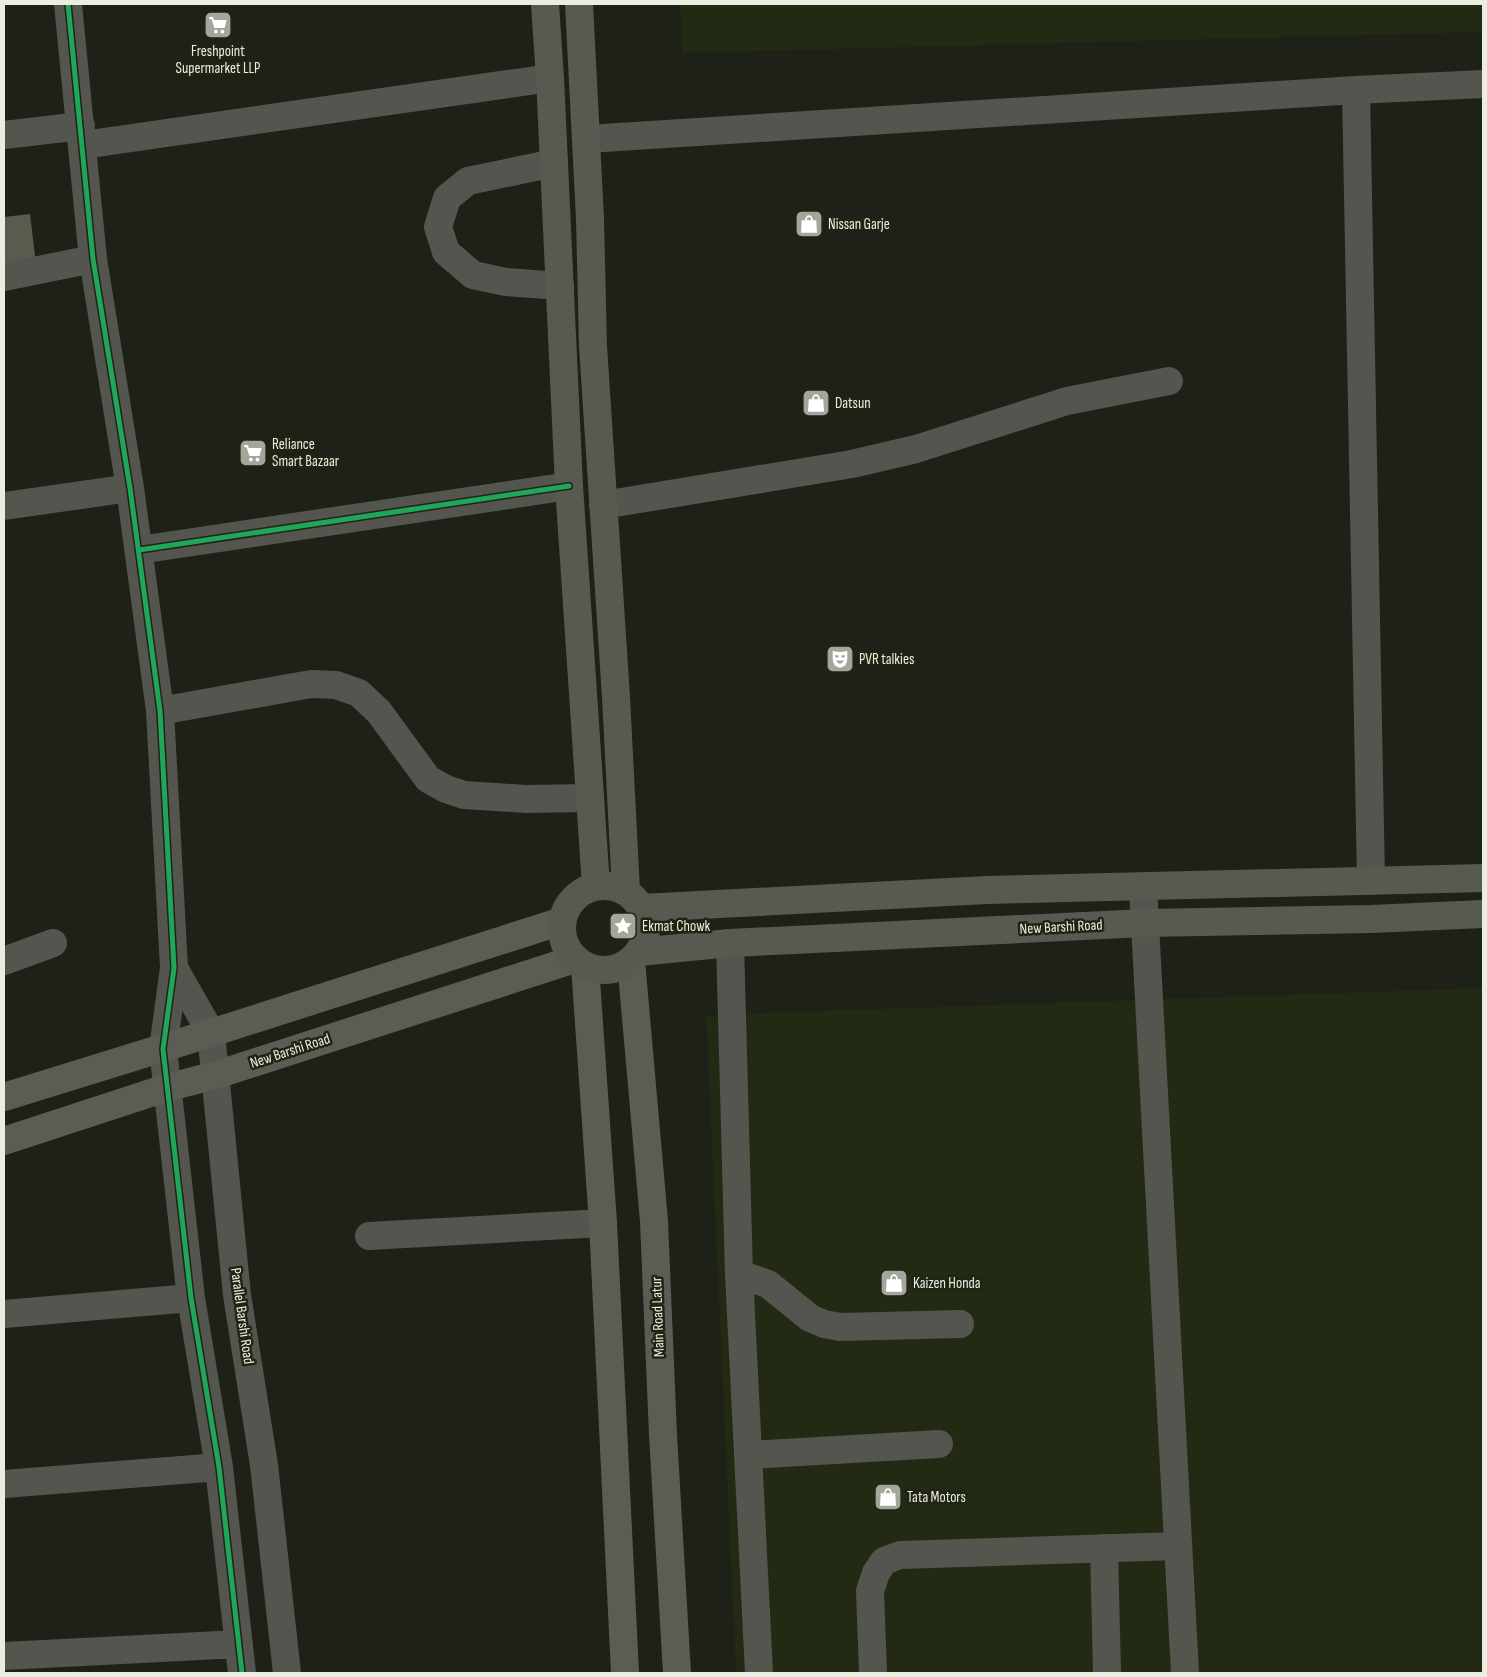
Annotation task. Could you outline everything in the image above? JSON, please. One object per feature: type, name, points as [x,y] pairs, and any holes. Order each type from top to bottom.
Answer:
[{"type":"highway","points":[[545,4],[569,486],[596,886]]},
{"type":"highway","points":[[579,4],[587,139],[593,346],[603,505],[634,900]]},
{"type":"highway","points":[[634,900],[1483,878]]},
{"type":"highway","points":[[596,886],[611,886],[634,900],[646,918],[644,941],[635,956],[621,967],[609,970],[596,970],[580,962],[564,941],[562,931],[562,921],[566,909],[574,898],[584,890],[596,886]]},
{"type":"highway","name":"New Barshi Road","points":[[635,956],[730,943],[1145,923],[1371,919],[1483,914]]},
{"type":"main road","points":[[4,1097],[212,1034],[562,921]]},
{"type":"main road","name":"Main Road Latur","points":[[635,956],[654,1221],[677,1673]]},
{"type":"main road","points":[[580,962],[603,1223],[625,1673]]},
{"type":"main road","name":"New Barshi Road","points":[[4,1141],[166,1088],[216,1075],[580,962]]},
{"type":"street","points":[[68,4],[93,260],[130,488],[160,711],[174,968],[163,1049],[166,1088],[192,1298],[218,1467],[242,1673]]},
{"type":"street","points":[[4,135],[82,136],[550,78]]},
{"type":"street","points":[[587,139],[1356,90],[1483,84]]},
{"type":"street","points":[[1356,90],[1371,882]]},
{"type":"street","points":[[554,163],[468,181],[446,198],[438,227],[446,252],[473,275],[506,282],[560,286]]},
{"type":"street","points":[[4,277],[93,260]]},
{"type":"street","points":[[603,505],[852,464],[916,450],[1067,401],[1169,381]]},
{"type":"street","points":[[139,550],[569,486]]},
{"type":"street","points":[[4,506],[130,488]]},
{"type":"street","points":[[160,711],[311,684],[336,686],[359,693],[379,712],[428,779],[446,789],[464,795],[526,799],[589,798]]},
{"type":"street","points":[[1143,886],[1185,1673]]},
{"type":"street","points":[[4,961],[54,943]]},
{"type":"street","points":[[730,943],[739,1274],[759,1673]]},
{"type":"street","name":"Parallel Barshi Road","points":[[174,968],[212,1034],[237,1295],[264,1465],[288,1673]]},
{"type":"street","points":[[369,1236],[603,1223]]},
{"type":"street","points":[[739,1274],[768,1284],[810,1318],[824,1324],[840,1327],[960,1324]]},
{"type":"street","points":[[4,1314],[192,1298]]},
{"type":"street","points":[[748,1455],[939,1444]]},
{"type":"street","points":[[4,1484],[218,1467]]},
{"type":"street","points":[[872,1673],[870,1591],[876,1572],[884,1561],[900,1555],[1177,1546]]},
{"type":"street","points":[[1104,1548],[1107,1673]]},
{"type":"street","points":[[4,1656],[239,1644]]},
{"type":"shaded area","points":[[680,4],[1483,4],[1483,32],[682,53]]},
{"type":"shaded area","points":[[1483,988],[1483,1673],[736,1673],[706,1015]]},
{"type":"building","points":[[30,214],[36,264],[4,269],[4,217]]},
{"type":"cycle path","points":[[68,4],[93,259],[130,488],[160,711],[174,968],[163,1049],[191,1298],[219,1467],[242,1673]]},
{"type":"cycle path","points":[[139,550],[569,486]]},
{"type":"place","name":"Freshpoint Supermarket LLP","points":[[218,25]]},
{"type":"place","name":"Nissan Garje","points":[[809,224]]},
{"type":"place","name":"Datsun","points":[[816,403]]},
{"type":"place","name":"Reliance Smart Bazaar","points":[[253,453]]},
{"type":"place","name":"PVR talkies","points":[[840,659]]},
{"type":"place","name":"Ekmat Chowk","points":[[623,926]]},
{"type":"place","name":"Kaizen Honda","points":[[894,1283]]},
{"type":"place","name":"Tata Motors","points":[[888,1497]]}]
